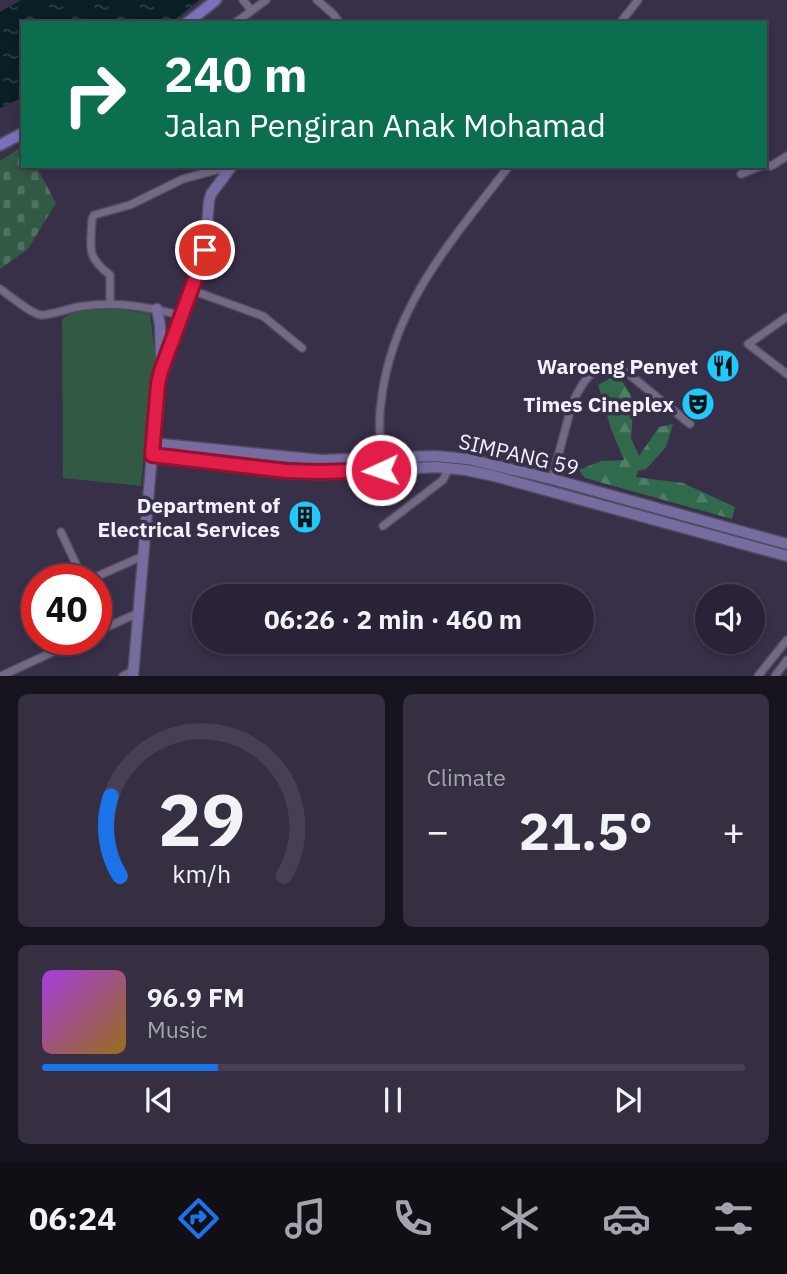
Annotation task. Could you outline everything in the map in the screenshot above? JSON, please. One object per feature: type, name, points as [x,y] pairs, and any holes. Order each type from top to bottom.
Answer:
[{"type":"main road","points":[[190,21],[216,0]]},
{"type":"main road","points":[[0,145],[21,134]]},
{"type":"street","points":[[243,0],[251,10]]},
{"type":"street","points":[[237,21],[266,0]]},
{"type":"street","points":[[317,0],[339,21]]},
{"type":"street","points":[[622,21],[638,0]]},
{"type":"street","points":[[767,166],[787,156]]},
{"type":"street","points":[[381,470],[381,402],[388,363],[405,316],[429,272],[507,168]]},
{"type":"street","points":[[741,174],[758,168]]},
{"type":"street","points":[[130,674],[138,613],[158,384],[205,250],[211,194],[230,169]]},
{"type":"street","points":[[110,304],[110,275],[93,260],[90,253],[94,215],[130,205],[183,179],[230,169]]},
{"type":"street","points":[[0,289],[41,315],[73,307],[110,304],[157,309],[182,316]]},
{"type":"street","points":[[191,290],[263,316],[302,348]]},
{"type":"street","points":[[157,309],[161,371]]},
{"type":"street","points":[[787,317],[748,344],[787,374]]},
{"type":"street","points":[[552,479],[576,395],[589,377],[604,365],[620,367],[690,424]]},
{"type":"street","name":"SIMPANG 59","points":[[152,443],[321,460],[435,456],[468,459],[552,479],[787,544]]},
{"type":"street","name":"SIMPANG 59","points":[[152,455],[286,471],[449,468],[494,476],[787,556]]},
{"type":"street","name":"SIMPANG 59","points":[[383,526],[443,480],[449,468]]},
{"type":"street","points":[[61,532],[76,564]]},
{"type":"street","points":[[112,569],[143,556]]},
{"type":"street","points":[[112,625],[138,613]]},
{"type":"street","points":[[758,676],[787,640]]},
{"type":"street","points":[[1,676],[46,655]]},
{"type":"street","points":[[775,676],[787,660]]},
{"type":"green space","points":[[21,147],[21,168],[37,168],[56,203],[28,249],[0,269],[0,161]]},
{"type":"green space","points":[[122,309],[150,314],[156,363],[149,398],[141,486],[63,478],[62,320],[81,311]]},
{"type":"green space","points":[[611,378],[622,381],[631,395],[631,438],[639,456],[659,427],[673,424],[666,447],[646,469],[638,471],[636,477],[683,483],[735,507],[732,519],[585,478],[579,470],[601,461],[624,460],[611,429],[598,385]]},
{"type":"water","points":[[21,0],[199,0],[173,21],[21,21],[21,98],[0,108],[0,12]]},
{"type":"place","name":"Waroeng Penyet","points":[[723,366]]},
{"type":"place","name":"Times Cineplex","points":[[698,404]]},
{"type":"place","name":"Department of Electrical Services","points":[[305,517]]},
{"type":"route","points":[[205,250],[161,371],[152,455],[286,471],[381,470]]}]
